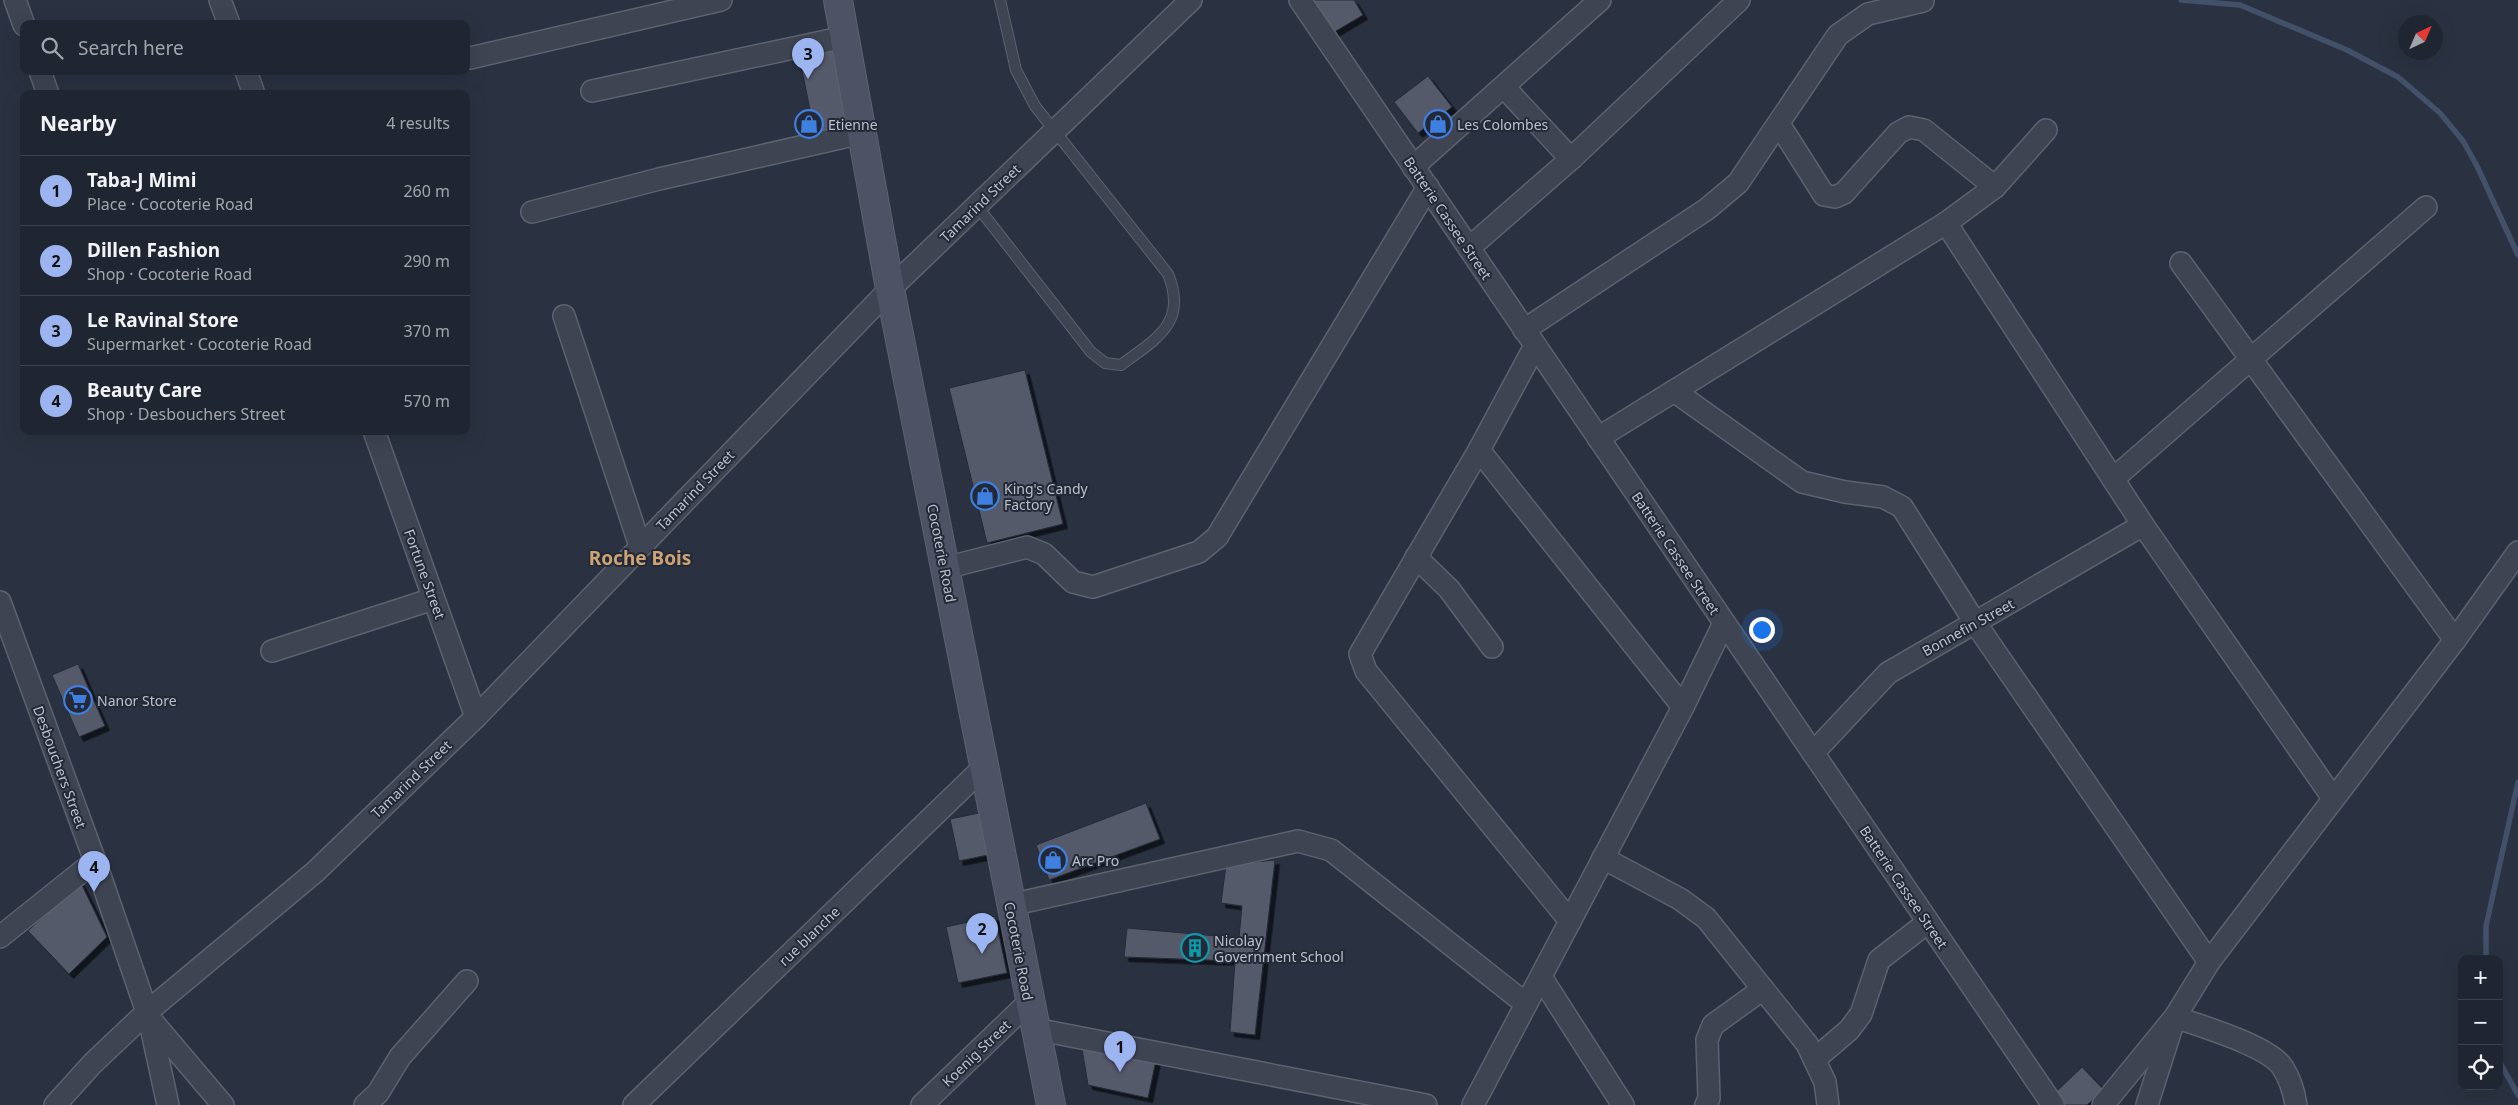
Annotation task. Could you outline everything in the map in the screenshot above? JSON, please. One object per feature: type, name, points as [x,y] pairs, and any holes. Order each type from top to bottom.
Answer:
[{"type":"street","points":[[15,0],[22,20]]},
{"type":"street","points":[[220,0],[228,20]]},
{"type":"street","points":[[470,58],[721,0]]},
{"type":"street","name":"Cocoterie Road","points":[[838,0],[890,289],[1029,1002],[1051,1105]]},
{"type":"street","name":"Tamarind Street","points":[[55,1105],[93,1063],[315,872],[476,718],[890,289],[1191,0]]},
{"type":"street","name":"Batterie Cassee Street","points":[[1300,0],[2053,1105]]},
{"type":"street","points":[[1413,167],[1600,0]]},
{"type":"street","points":[[1469,248],[1571,159],[1739,0]]},
{"type":"street","points":[[1570,921],[1361,662],[1360,654],[1479,450],[1530,338],[1707,209],[1738,183],[1838,35],[1868,14],[1923,1]]},
{"type":"street","points":[[592,91],[845,37]]},
{"type":"street","points":[[41,75],[47,90]]},
{"type":"street","points":[[247,75],[253,90]]},
{"type":"street","points":[[1504,87],[1571,159]]},
{"type":"street","points":[[1779,124],[1824,195],[1835,197],[1844,194],[1898,133],[1909,126],[1924,130],[1995,187]]},
{"type":"street","points":[[1598,438],[1946,223],[1995,187],[2046,130]]},
{"type":"street","points":[[532,212],[659,179],[862,133]]},
{"type":"street","points":[[945,568],[1027,547],[1044,554],[1073,582],[1093,587],[1199,552],[1217,537],[1428,187]]},
{"type":"street","points":[[2113,478],[2426,207]]},
{"type":"street","points":[[1946,223],[2143,525],[2333,798]]},
{"type":"street","points":[[2181,263],[2455,640]]},
{"type":"street","points":[[564,316],[640,546]]},
{"type":"street","points":[[1674,391],[1802,482],[1845,492],[1883,496],[1902,507],[1976,624],[2209,962]]},
{"type":"street","name":"Fortune Street","points":[[375,435],[476,718]]},
{"type":"street","points":[[1479,450],[1683,706]]},
{"type":"street","name":"Bonnefin Street","points":[[1813,753],[1888,673],[1976,624],[2143,525]]},
{"type":"street","points":[[2102,1105],[2175,1017],[2209,962],[2455,640],[2518,552]]},
{"type":"street","points":[[1416,557],[1449,589],[1492,647]]},
{"type":"street","points":[[272,651],[433,598]]},
{"type":"street","name":"Desbouchers Street","points":[[0,602],[95,861],[148,1015],[168,1105]]},
{"type":"street","points":[[1473,1105],[1683,706],[1724,623]]},
{"type":"street","name":"rue blanche","points":[[634,1105],[984,767]]},
{"type":"street","points":[[1010,905],[1298,841],[1331,850],[1526,1004]]},
{"type":"street","points":[[1603,858],[1680,899],[1706,918],[1807,1044],[1825,1082],[1828,1105]]},
{"type":"street","points":[[0,937],[95,861]]},
{"type":"street","points":[[1815,1059],[1849,1030],[1861,1014],[1879,960],[1928,922]]},
{"type":"street","points":[[1540,977],[1623,1105]]},
{"type":"street","points":[[365,1105],[378,1094],[400,1057],[467,981]]},
{"type":"street","points":[[1706,1105],[1710,1098],[1708,1040],[1713,1025],[1763,989]]},
{"type":"street","name":"Koenig Street","points":[[922,1105],[1029,1002]]},
{"type":"street","points":[[148,1015],[223,1105]]},
{"type":"street","points":[[2147,1105],[2175,1017]]},
{"type":"street","points":[[2175,1017],[2258,1048],[2283,1066],[2293,1090],[2296,1105]]},
{"type":"street","points":[[1035,1029],[1426,1105]]},
{"type":"lane","points":[[977,206],[1090,352],[1106,363],[1121,365],[1158,338],[1175,311],[1174,290],[1168,274],[1035,106],[1016,70],[1000,0]]},
{"type":"building","points":[[1310,0],[1354,0],[1363,15],[1331,34]]},
{"type":"building","points":[[835,44],[853,131],[816,139],[798,51]]},
{"type":"building","points":[[1428,76],[1452,107],[1418,133],[1394,102]]},
{"type":"building","points":[[1025,370],[1063,524],[987,543],[949,388]]},
{"type":"building","name":"Nanor Store","points":[[78,664],[105,726],[79,737],[52,675]]},
{"type":"building","points":[[1146,803],[1160,839],[1049,880],[1036,845]]},
{"type":"building","points":[[979,813],[988,855],[959,861],[950,819]]},
{"type":"building","name":"Nicolay Government School","points":[[1275,860],[1255,1035],[1230,1032],[1235,961],[1124,957],[1127,928],[1239,938],[1242,906],[1221,903],[1226,865]]},
{"type":"building","points":[[80,881],[107,937],[69,974],[28,931]]},
{"type":"building","points":[[995,916],[1007,973],[958,983],[946,927]]},
{"type":"building","points":[[1081,1043],[1156,1060],[1148,1098],[1088,1085]]},
{"type":"building","points":[[2082,1067],[2104,1090],[2087,1105],[2064,1105],[2054,1094]]},
{"type":"waterway","points":[[2181,0],[2240,5],[2347,50],[2398,77],[2440,113],[2463,141],[2477,166],[2518,255]]},
{"type":"waterway","points":[[2486,955],[2486,926],[2518,782]]},
{"type":"waterway","points":[[2503,1068],[2518,1095]]},
{"type":"place","name":"Le Ravinal Store","points":[[808,79]]},
{"type":"place","name":"Etienne","points":[[809,124]]},
{"type":"place","name":"Les Colombes","points":[[1438,124]]},
{"type":"place","name":"King's Candy Factory","points":[[985,496]]},
{"type":"place","name":"Nanor Store","points":[[78,700]]},
{"type":"place","name":"Arc Pro","points":[[1053,860]]},
{"type":"place","name":"Beauty Care","points":[[94,892]]},
{"type":"place","name":"Nicolay Government School","points":[[1195,948]]},
{"type":"place","name":"Dillen Fashion","points":[[982,954]]},
{"type":"place","name":"Taba-J Mimi","points":[[1120,1072]]},
{"type":"district","name":"Roche Bois","points":[[640,558]]}]
